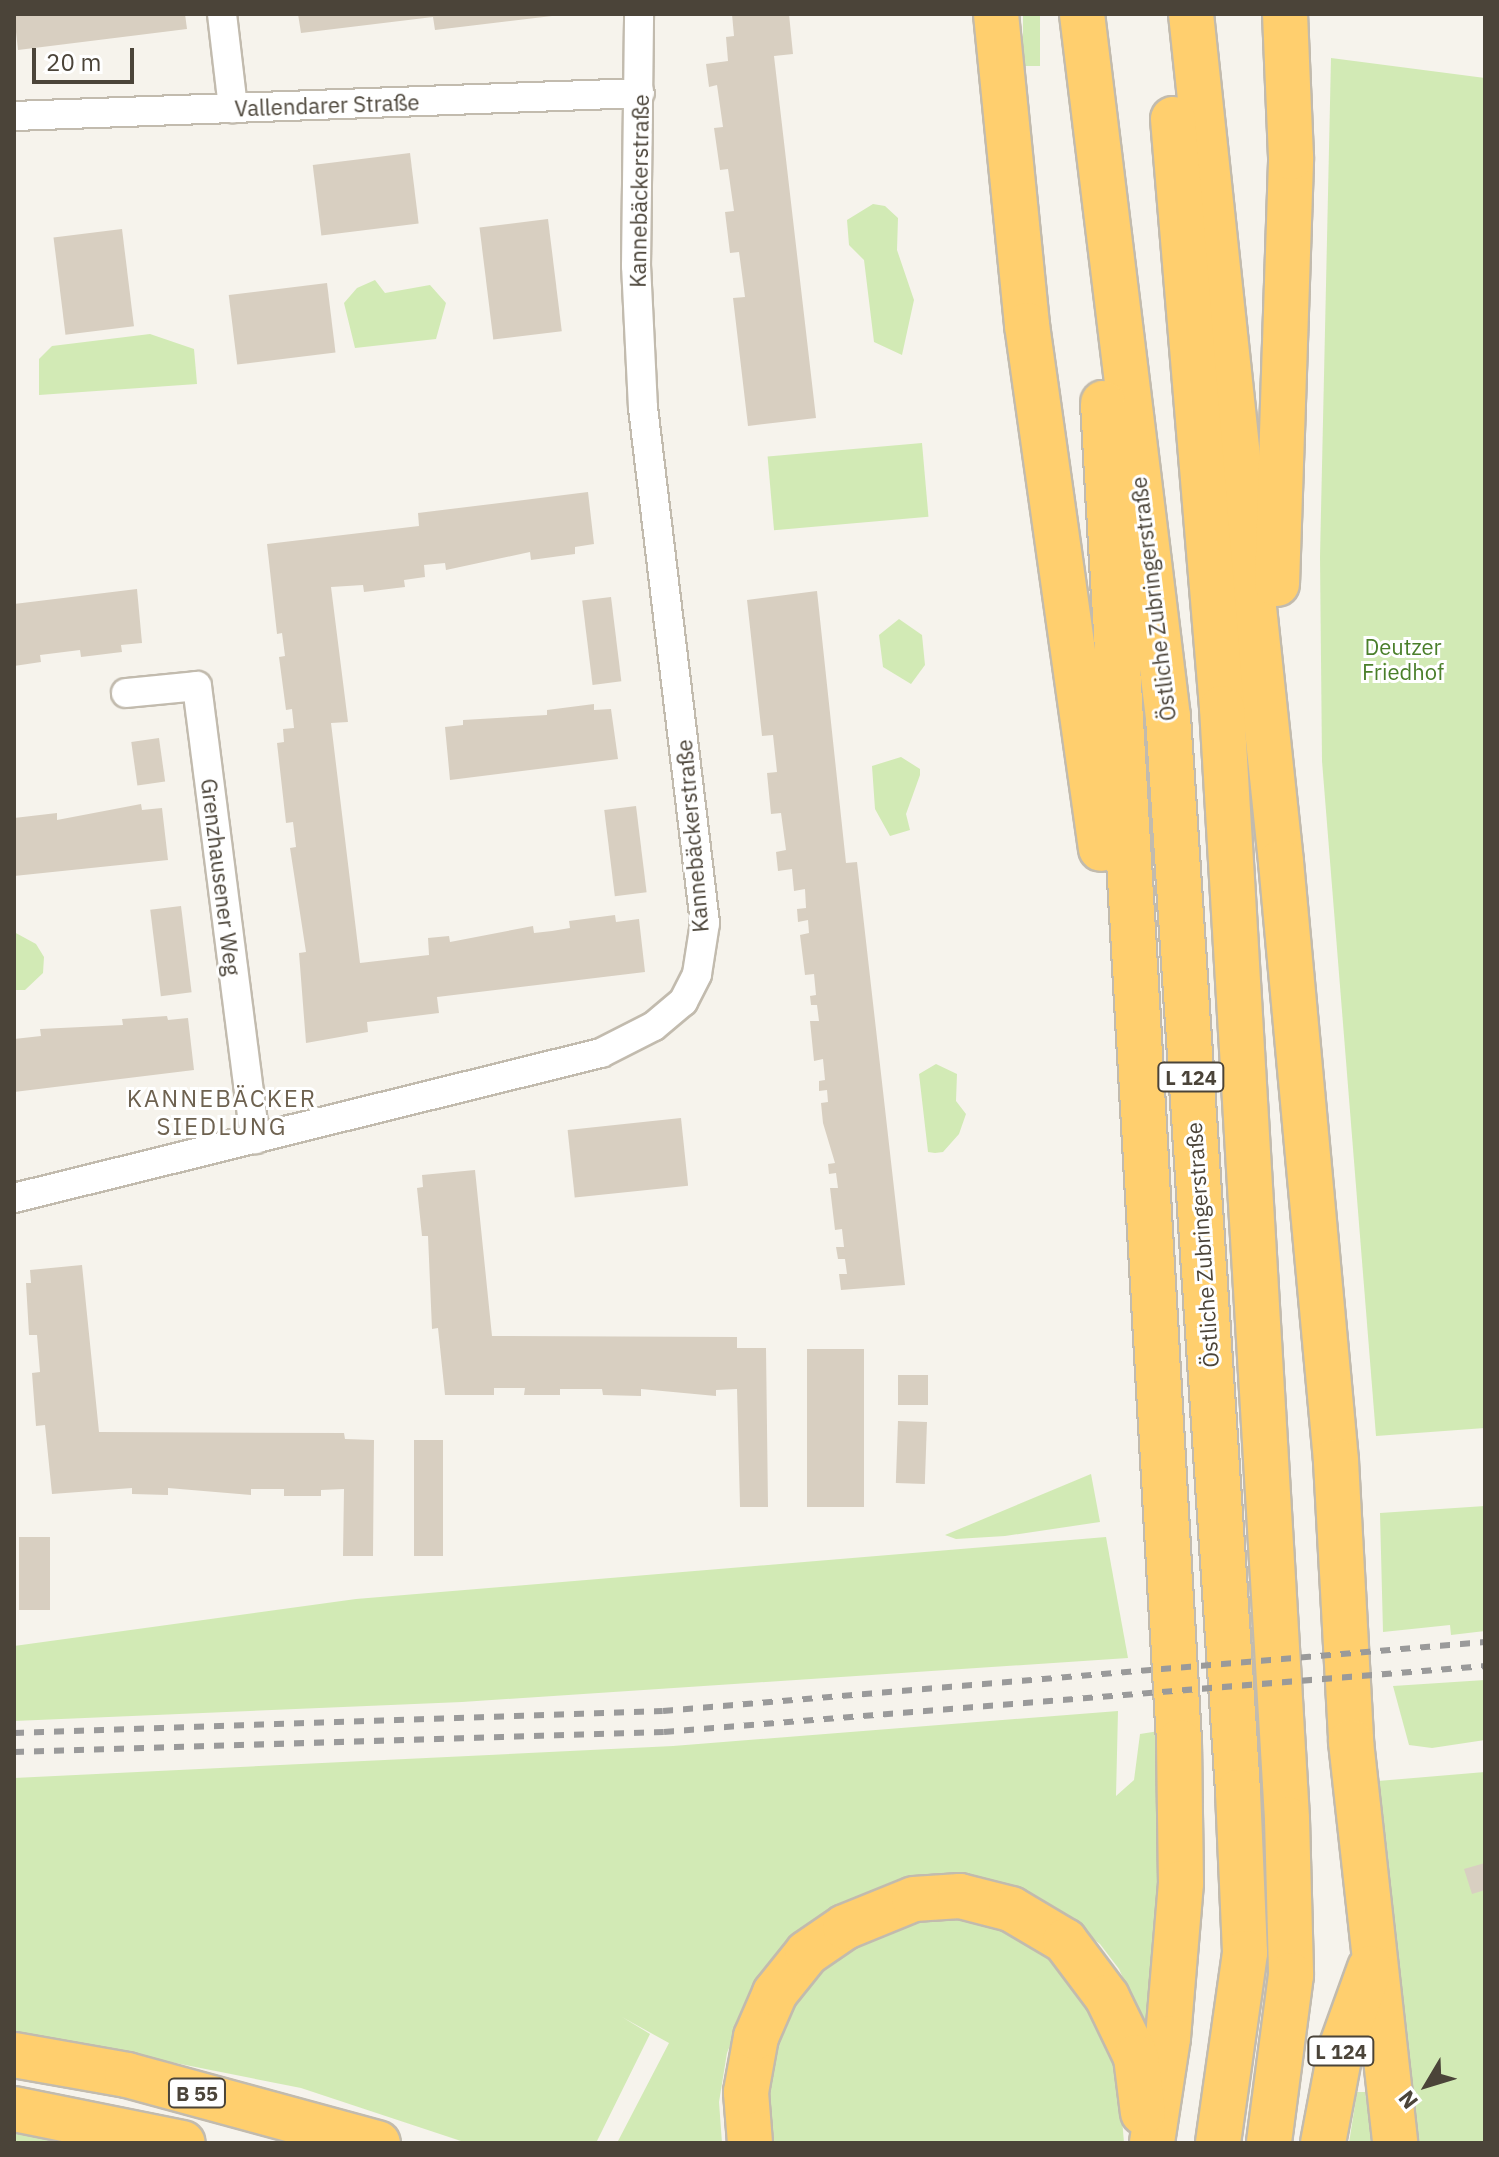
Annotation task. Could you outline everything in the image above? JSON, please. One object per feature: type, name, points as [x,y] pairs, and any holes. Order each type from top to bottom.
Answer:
[{"type":"highway","points":[[996,14],[1027,325],[1140,1105],[1180,1757],[1181,1883],[1168,2038],[1152,2143]]},
{"type":"highway","name":"L 124","points":[[1075,14],[1091,214],[1140,1105]]},
{"type":"highway","name":"Östliche Zubringerstraße","points":[[1082,14],[1168,717],[1235,1745],[1245,1953],[1218,2143]]},
{"type":"highway","name":"L 124","points":[[1164,14],[1222,708],[1287,1819],[1291,1975],[1269,2143]]},
{"type":"highway","points":[[1191,14],[1281,862],[1336,1461],[1351,1742],[1372,1962],[1395,2143]]},
{"type":"highway","points":[[1281,862],[1276,533],[1291,157],[1285,14]]},
{"type":"highway","points":[[750,2143],[746,2092],[756,2037],[775,1993],[807,1953],[881,1910],[914,1899],[960,1896],[1011,1909],[1065,1941],[1107,1997],[1136,2057],[1144,2143]]},
{"type":"highway","name":"L 124","points":[[1323,2143],[1341,2048],[1372,1962]]},
{"type":"highway","name":"B 55","points":[[14,2055],[127,2075],[378,2143]]},
{"type":"highway","name":"B 55","points":[[14,2109],[183,2143]]},
{"type":"street","points":[[222,14],[233,108]]},
{"type":"street","name":"Kannebäckerstraße","points":[[14,1198],[601,1053],[654,1026],[683,1002],[697,974],[705,923],[643,408],[636,266],[639,14]]},
{"type":"street","name":"Vallendarer Straße","points":[[14,116],[640,93]]},
{"type":"street","name":"Grenzhausener Weg","points":[[126,693],[197,686],[255,1139]]},
{"type":"green space","points":[[1023,14],[1040,14],[1040,66],[1023,66]]},
{"type":"green space","name":"Deutzer Friedhof","points":[[1331,58],[1485,78],[1485,1428],[1376,1436],[1322,761],[1320,557]]},
{"type":"green space","points":[[873,204],[885,206],[898,218],[897,250],[914,300],[902,355],[874,342],[864,260],[849,245],[847,220]]},
{"type":"green space","points":[[375,280],[385,293],[430,285],[446,303],[436,339],[355,348],[344,303],[357,288]]},
{"type":"green space","points":[[150,334],[194,349],[197,384],[39,395],[39,359],[52,346]]},
{"type":"green space","points":[[922,443],[928,517],[774,530],[768,457]]},
{"type":"green space","points":[[899,619],[922,635],[925,665],[911,684],[883,667],[879,635]]},
{"type":"green space","points":[[901,757],[920,769],[920,775],[906,814],[910,830],[890,836],[875,809],[872,766]]},
{"type":"green space","points":[[14,932],[36,944],[44,957],[43,973],[25,990],[14,990]]},
{"type":"green space","points":[[936,1064],[957,1074],[956,1101],[966,1114],[959,1134],[943,1152],[935,1153],[928,1152],[919,1074]]},
{"type":"green space","points":[[1091,1474],[1100,1522],[1005,1536],[956,1539],[945,1535]]},
{"type":"green space","points":[[1485,1506],[1485,1631],[1451,1635],[1450,1625],[1383,1632],[1380,1513]]},
{"type":"green space","points":[[1106,1537],[1128,1658],[462,1702],[14,1721],[14,1646],[356,1599]]},
{"type":"green space","points":[[1485,1680],[1485,1740],[1432,1748],[1409,1745],[1393,1686]]},
{"type":"green space","points":[[1118,1711],[1116,1796],[1134,1780],[1140,1734],[1159,1731],[1166,1822],[1150,2037],[1119,1969],[1100,1944],[1048,1905],[1013,1890],[910,1882],[831,1909],[767,1969],[747,2003],[727,2053],[719,2102],[722,2143],[617,2143],[669,2043],[622,2017],[650,2034],[596,2143],[467,2143],[301,2088],[14,2031],[14,1778],[673,1746]]},
{"type":"green space","points":[[1485,1772],[1485,2143],[1410,2143],[1378,1781]]},
{"type":"green space","points":[[922,1919],[961,1919],[1006,1930],[1061,1961],[1117,2056],[1124,2143],[766,2143],[766,2094],[775,2041],[794,2000],[824,1965],[855,1943]]},
{"type":"green space","points":[[1357,2092],[1365,2092],[1373,2143],[1349,2143]]},
{"type":"green space","points":[[14,2131],[93,2143],[14,2143]]},
{"type":"building","points":[[14,14],[185,14],[187,29],[18,50]]},
{"type":"building","points":[[298,14],[552,16],[435,30],[433,17],[301,33]]},
{"type":"building","points":[[732,14],[789,14],[793,54],[774,56],[816,418],[748,426],[733,298],[745,297],[739,252],[730,253],[725,212],[734,211],[728,169],[720,170],[714,128],[723,127],[717,85],[709,87],[706,64],[728,61],[726,37],[734,36]]},
{"type":"building","points":[[410,153],[419,223],[321,235],[313,165]]},
{"type":"building","points":[[548,219],[562,331],[493,340],[480,227]]},
{"type":"building","points":[[122,229],[134,326],[65,335],[54,237]]},
{"type":"building","points":[[327,283],[336,352],[237,365],[229,295]]},
{"type":"building","points":[[588,492],[594,544],[575,547],[575,554],[531,560],[530,552],[446,570],[445,563],[424,565],[425,577],[404,580],[405,587],[364,592],[363,585],[331,587],[348,722],[331,723],[360,963],[429,955],[428,938],[449,936],[450,942],[533,926],[534,933],[552,931],[570,928],[569,921],[615,915],[616,922],[639,919],[645,972],[437,997],[439,1013],[367,1022],[368,1032],[306,1043],[299,953],[306,952],[290,848],[296,847],[293,822],[286,823],[277,743],[284,742],[283,729],[294,728],[292,709],[286,710],[279,657],[285,656],[282,633],[277,634],[267,544],[419,526],[418,513]]},
{"type":"building","points":[[137,589],[142,643],[121,645],[122,652],[81,657],[80,650],[40,655],[41,662],[14,666],[14,604]]},
{"type":"building","points":[[817,591],[846,863],[857,862],[905,1285],[841,1290],[839,1274],[847,1274],[845,1259],[838,1259],[836,1247],[844,1247],[842,1229],[835,1230],[830,1188],[838,1188],[836,1173],[829,1174],[828,1164],[835,1163],[823,1123],[821,1103],[828,1102],[827,1090],[819,1091],[819,1081],[825,1080],[823,1059],[814,1061],[810,1021],[819,1021],[817,1005],[811,1005],[810,996],[816,995],[814,974],[805,975],[800,935],[809,933],[808,920],[798,922],[797,909],[806,908],[805,889],[794,891],[792,869],[778,871],[776,852],[786,850],[781,813],[771,814],[767,773],[777,772],[773,735],[762,736],[747,600]]},
{"type":"building","points":[[611,597],[621,681],[593,685],[582,601]]},
{"type":"building","points":[[594,704],[594,710],[611,709],[618,759],[450,780],[445,727],[463,725],[463,720],[547,715],[547,710]]},
{"type":"building","points":[[159,738],[165,782],[137,785],[131,742]]},
{"type":"building","points":[[141,804],[142,810],[162,808],[168,860],[14,876],[14,818],[57,813],[57,820]]},
{"type":"building","points":[[636,806],[647,892],[615,896],[604,810]]},
{"type":"building","points":[[181,906],[192,992],[161,996],[150,910]]},
{"type":"building","points":[[167,1016],[168,1020],[188,1018],[194,1070],[14,1092],[14,1039],[41,1036],[40,1029],[123,1025],[122,1019]]},
{"type":"building","points":[[681,1118],[688,1186],[575,1198],[568,1130]]},
{"type":"building","points":[[475,1170],[492,1336],[737,1337],[737,1348],[766,1348],[768,1507],[740,1507],[737,1389],[716,1390],[716,1396],[641,1389],[641,1396],[603,1395],[602,1389],[560,1389],[560,1395],[524,1395],[525,1388],[494,1388],[494,1395],[445,1395],[438,1328],[432,1329],[428,1236],[422,1236],[417,1188],[423,1187],[422,1175]]},
{"type":"building","points":[[82,1265],[99,1432],[344,1433],[345,1439],[374,1440],[373,1556],[343,1556],[344,1489],[321,1490],[321,1496],[284,1496],[284,1489],[251,1489],[251,1495],[168,1488],[168,1495],[132,1494],[132,1488],[52,1494],[45,1425],[36,1426],[32,1373],[40,1372],[37,1335],[29,1335],[26,1283],[31,1283],[30,1270]]},
{"type":"building","points":[[807,1349],[864,1349],[864,1507],[807,1507]]},
{"type":"building","points":[[898,1375],[928,1375],[928,1405],[898,1405]]},
{"type":"building","points":[[898,1421],[927,1422],[925,1484],[896,1483]]},
{"type":"building","points":[[414,1440],[443,1440],[443,1556],[414,1556]]},
{"type":"building","points":[[19,1537],[50,1537],[50,1610],[19,1610]]},
{"type":"building","points":[[1485,1863],[1485,1890],[1472,1894],[1464,1869]]},
{"type":"railway","points":[[14,1733],[663,1711],[1485,1642]]},
{"type":"railway","points":[[14,1752],[664,1732],[1485,1666]]},
{"type":"district","name":"KANNEBÄCKER SIEDLUNG","points":[[222,1113]]}]
